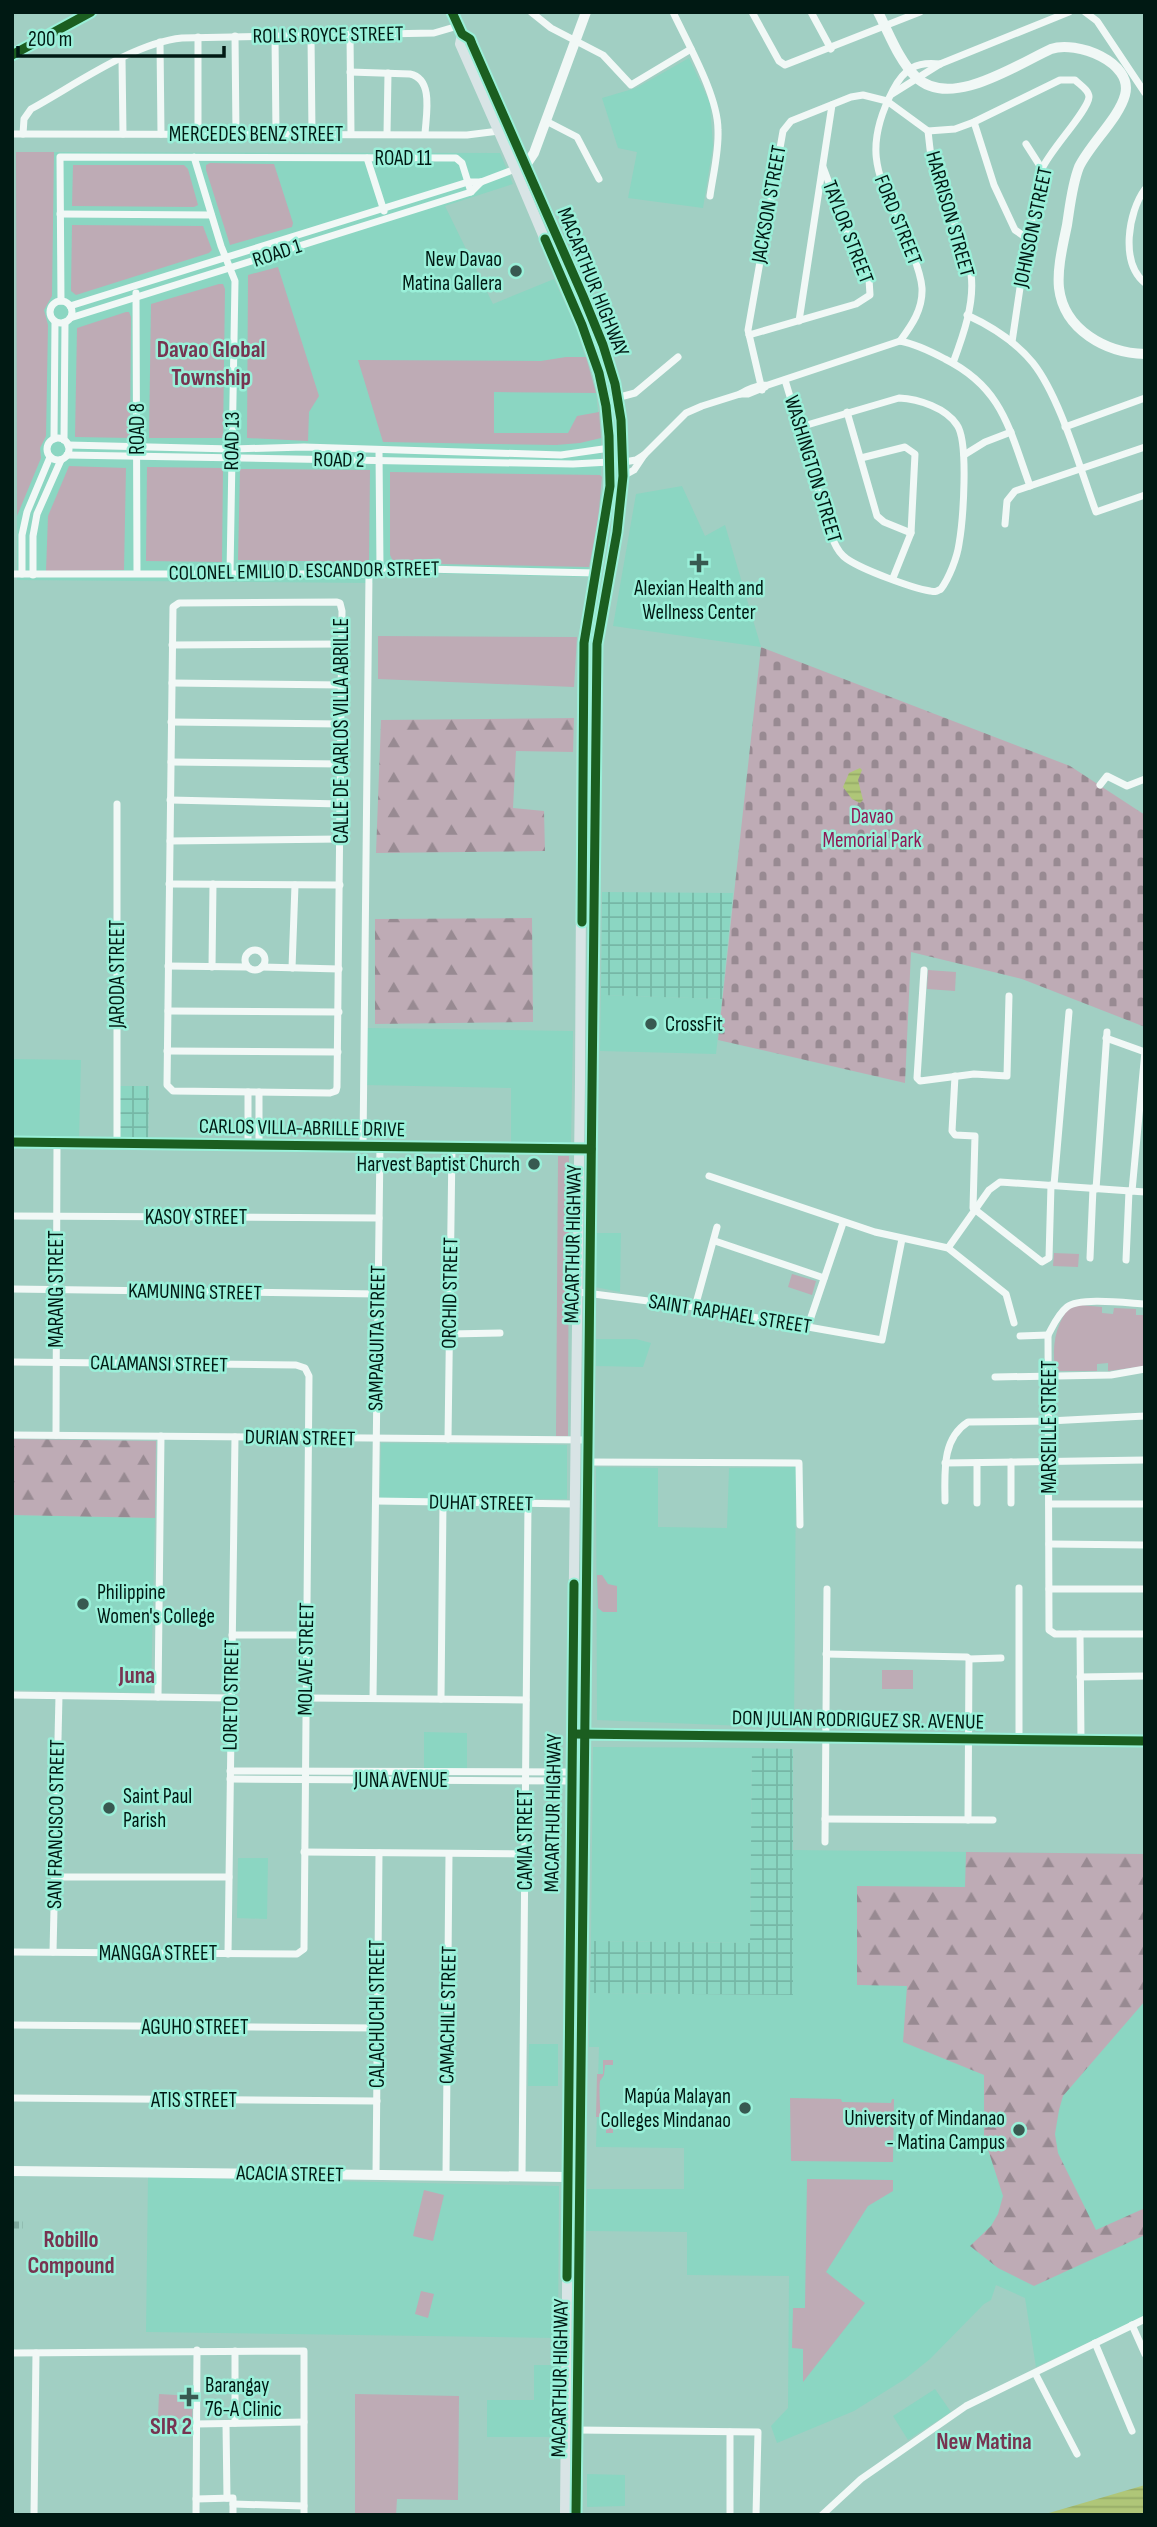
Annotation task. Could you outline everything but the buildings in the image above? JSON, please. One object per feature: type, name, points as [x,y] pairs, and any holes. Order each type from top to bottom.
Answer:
[{"type":"main road","points":[[12,55],[91,12]]},
{"type":"main road","name":"MACARTHUR HIGHWAY","points":[[452,12],[460,30],[460,44],[499,131],[562,248],[603,345],[618,399],[624,462],[597,644],[596,795],[581,1035],[585,1149],[584,1292],[581,1504],[571,1777],[565,2515]]},
{"type":"main road","name":"MACARTHUR HIGHWAY","points":[[460,30],[470,39],[520,166],[551,253],[591,349],[605,401],[610,448],[607,509],[584,643],[583,795],[593,1035],[585,1149]]},
{"type":"main road","points":[[551,253],[562,248]]},
{"type":"main road","points":[[572,301],[583,296]]},
{"type":"main road","points":[[583,795],[596,795]]},
{"type":"main road","points":[[581,1035],[593,1035]]},
{"type":"main road","name":"MACARTHUR HIGHWAY","points":[[576,2515],[585,1734],[581,1504],[587,1462],[582,1440]]},
{"type":"main road","name":"DON JULIAN RODRIGUEZ SR. AVENUE","points":[[572,1734],[1145,1741]]},
{"type":"main road","points":[[569,1986],[583,1986]]},
{"type":"main road","points":[[569,2040],[582,2040]]},
{"type":"street","points":[[531,12],[551,28],[603,55],[631,85],[691,49]]},
{"type":"street","points":[[520,166],[533,156],[586,12]]},
{"type":"street","points":[[673,12],[691,49],[717,117],[716,154],[710,196]]},
{"type":"street","points":[[752,12],[779,61],[789,65],[920,12]]},
{"type":"street","points":[[811,12],[831,49]]},
{"type":"street","points":[[878,12],[909,68],[917,78],[937,88],[963,88],[1051,49],[1066,46],[1093,51],[1122,75],[1126,87],[1122,101],[1077,171],[1060,262],[1059,287],[1064,307],[1089,337],[1112,348],[1145,354]]},
{"type":"street","points":[[889,98],[940,64],[1069,12]]},
{"type":"street","points":[[1085,12],[1097,21],[1145,93]]},
{"type":"street","name":"ROLLS ROYCE STREET","points":[[23,134],[24,119],[31,108],[160,41],[198,37],[434,33],[460,30]]},
{"type":"street","points":[[350,34],[351,134]]},
{"type":"street","points":[[311,35],[312,134]]},
{"type":"street","points":[[235,36],[236,134]]},
{"type":"street","points":[[275,36],[276,134]]},
{"type":"street","points":[[198,37],[198,134]]},
{"type":"street","points":[[160,41],[161,134]]},
{"type":"street","points":[[122,59],[123,134]]},
{"type":"street","points":[[909,68],[922,63],[940,64]]},
{"type":"street","name":"FORD STREET","points":[[900,341],[917,317],[922,290],[918,267],[884,191],[876,163],[877,134],[889,98],[901,75],[909,68]]},
{"type":"street","points":[[350,72],[414,75],[423,80],[426,92],[425,134]]},
{"type":"street","points":[[387,134],[388,73]]},
{"type":"street","name":"JOHNSON STREET","points":[[928,131],[955,129],[974,122],[1060,80],[1075,80],[1087,90],[1088,102],[1049,155],[1042,169],[1012,342]]},
{"type":"street","name":"JACKSON STREET","points":[[763,387],[749,335],[783,131],[791,121],[857,95],[889,98]]},
{"type":"street","name":"HARRISON STREET","points":[[889,98],[928,131],[933,168],[966,253],[971,276],[967,315],[953,363]]},
{"type":"street","points":[[799,321],[832,105]]},
{"type":"street","points":[[546,121],[577,137],[600,179]]},
{"type":"street","points":[[974,122],[994,185],[1015,230],[1028,239]]},
{"type":"street","name":"MERCEDES BENZ STREET","points":[[12,134],[476,135],[499,131]]},
{"type":"street","points":[[1026,144],[1042,169]]},
{"type":"street","name":"ROAD 11","points":[[60,214],[60,157],[456,158],[461,161],[471,192]]},
{"type":"street","name":"ROAD 13","points":[[194,158],[235,290],[230,573]]},
{"type":"street","points":[[367,158],[386,219]]},
{"type":"street","name":"ROAD 1","points":[[70,306],[417,197],[468,182],[481,182],[520,166]]},
{"type":"street","name":"TAYLOR STREET","points":[[749,335],[862,301],[870,295],[869,279],[853,247],[823,167]]},
{"type":"street","name":"ROAD 1","points":[[68,320],[471,192],[481,182]]},
{"type":"street","points":[[1144,194],[1131,215],[1130,250],[1133,268],[1145,283]]},
{"type":"street","points":[[417,197],[420,208]]},
{"type":"street","points":[[61,301],[60,214],[211,215]]},
{"type":"street","points":[[267,245],[270,256]]},
{"type":"street","name":"ROAD 8","points":[[134,286],[137,297],[137,573]]},
{"type":"street","points":[[33,575],[33,536],[37,514],[64,458],[66,443],[70,306],[61,301]]},
{"type":"street","points":[[54,439],[55,322],[50,311],[52,305],[61,301]]},
{"type":"street","points":[[967,315],[1012,342],[1039,372],[1065,427],[1096,512],[1145,495]]},
{"type":"street","points":[[55,322],[68,320]]},
{"type":"street","points":[[624,462],[644,455],[686,413],[702,405],[748,394],[900,341],[924,348],[953,363],[979,380],[993,395],[1011,432],[1030,485]]},
{"type":"street","points":[[605,401],[618,399],[642,388],[678,357]]},
{"type":"street","name":"WASHINGTON STREET","points":[[785,380],[838,550],[850,562],[933,592],[943,586],[959,543],[964,455]]},
{"type":"street","points":[[800,427],[892,398],[916,401],[943,411],[957,424],[963,440],[964,455],[985,442],[1011,432]]},
{"type":"street","points":[[1065,427],[1145,398]]},
{"type":"street","points":[[847,412],[877,516],[884,522],[911,533]]},
{"type":"street","points":[[54,439],[66,443]]},
{"type":"street","points":[[22,574],[24,524],[30,502],[50,457],[47,449],[49,443],[54,439]]},
{"type":"street","name":"ROAD 2","points":[[66,443],[304,459],[583,464],[610,462]]},
{"type":"street","points":[[304,447],[304,459]]},
{"type":"street","name":"ROAD 2","points":[[64,458],[232,453],[304,447],[561,455],[610,448]]},
{"type":"street","points":[[860,458],[899,447],[908,447],[914,451],[917,458],[911,533],[893,578]]},
{"type":"street","points":[[1005,524],[1008,498],[1015,491],[1145,447]]},
{"type":"street","points":[[379,450],[380,568]]},
{"type":"street","points":[[488,454],[488,463]]},
{"type":"street","points":[[623,477],[634,471],[644,455]]},
{"type":"street","points":[[50,457],[64,458]]},
{"type":"street","name":"COLONEL EMILIO D. ESCANDOR STREET","points":[[12,574],[369,575],[371,570],[380,568],[596,573]]},
{"type":"street","points":[[363,1146],[369,575]]},
{"type":"street","name":"CALLE DE CARLOS VILLA ABRILLE","points":[[337,602],[342,607],[342,645],[336,1091],[171,1091],[167,1085],[167,1051],[173,610],[176,603],[337,602]]},
{"type":"street","points":[[172,645],[342,645]]},
{"type":"street","points":[[172,683],[342,685]]},
{"type":"street","points":[[171,722],[341,724]]},
{"type":"street","points":[[171,762],[341,764]]},
{"type":"street","points":[[1100,785],[1107,776],[1127,786],[1145,779]]},
{"type":"street","points":[[170,800],[341,804]]},
{"type":"street","name":"JARODA STREET","points":[[117,804],[117,1143]]},
{"type":"street","points":[[170,841],[340,839]]},
{"type":"street","points":[[169,884],[340,885]]},
{"type":"street","points":[[212,967],[213,884]]},
{"type":"street","points":[[292,968],[295,885]]},
{"type":"street","points":[[247,967],[246,956],[256,950],[263,955],[262,967]]},
{"type":"street","points":[[169,966],[247,967],[255,970],[262,967],[339,969]]},
{"type":"street","points":[[925,970],[918,1079],[921,1081],[955,1076],[1007,1076],[1009,996]]},
{"type":"street","points":[[168,1011],[339,1012]]},
{"type":"street","points":[[955,1076],[952,1132],[955,1135],[975,1136],[972,1203],[975,1210],[1037,1260],[1046,1262],[1049,1256],[1069,1012]]},
{"type":"street","points":[[1090,1258],[1106,1035],[1145,1051],[1130,1191],[1126,1260]]},
{"type":"street","points":[[167,1051],[338,1052]]},
{"type":"street","points":[[248,1092],[248,1121],[253,1145]]},
{"type":"street","points":[[253,1145],[258,1121],[259,1092]]},
{"type":"street","points":[[248,1121],[258,1121]]},
{"type":"street","name":"CARLOS VILLA-ABRILLE DRIVE","points":[[12,1142],[585,1149]]},
{"type":"street","name":"MARANG STREET","points":[[55,1435],[57,1142]]},
{"type":"street","name":"SAMPAGUITA STREET","points":[[373,1698],[380,1146]]},
{"type":"street","name":"ORCHID STREET","points":[[448,1439],[452,1147]]},
{"type":"street","points":[[709,1176],[843,1223],[947,1248],[1006,1294],[1014,1323]]},
{"type":"street","points":[[947,1248],[989,1190],[1000,1182],[1145,1192]]},
{"type":"street","name":"KASOY STREET","points":[[12,1216],[379,1218]]},
{"type":"street","points":[[808,1326],[843,1223]]},
{"type":"street","points":[[695,1307],[717,1227]]},
{"type":"street","name":"SAINT RAPHAEL STREET","points":[[584,1292],[695,1307],[882,1340],[902,1238]]},
{"type":"street","points":[[715,1241],[824,1278]]},
{"type":"street","name":"KAMUNING STREET","points":[[12,1289],[378,1294]]},
{"type":"street","name":"MARSEILLE STREET","points":[[1080,1634],[1050,1633],[1048,1335],[1060,1315],[1070,1305],[1100,1302],[1145,1304]]},
{"type":"street","points":[[450,1334],[500,1333]]},
{"type":"street","points":[[1020,1336],[1048,1335]]},
{"type":"street","name":"CALAMANSI STREET","points":[[12,1362],[296,1365],[304,1368]]},
{"type":"street","name":"MOLAVE STREET","points":[[303,1952],[309,1438],[309,1376],[304,1368]]},
{"type":"street","points":[[995,1377],[1111,1375],[1145,1369]]},
{"type":"street","points":[[945,1502],[945,1463],[948,1450],[964,1424],[1145,1416]]},
{"type":"street","name":"DURIAN STREET","points":[[12,1435],[582,1440]]},
{"type":"street","points":[[158,1697],[161,1436]]},
{"type":"street","name":"LORETO STREET","points":[[228,1954],[235,1437]]},
{"type":"street","points":[[945,1463],[1145,1460]]},
{"type":"street","points":[[587,1462],[799,1464],[800,1525]]},
{"type":"street","points":[[1011,1462],[1011,1503]]},
{"type":"street","points":[[977,1463],[977,1503]]},
{"type":"street","name":"DUHAT STREET","points":[[376,1501],[581,1504]]},
{"type":"street","points":[[441,1699],[443,1502]]},
{"type":"street","name":"CAMIA STREET","points":[[522,2177],[528,1503]]},
{"type":"street","points":[[1049,1504],[1145,1504]]},
{"type":"street","points":[[1049,1544],[1145,1545]]},
{"type":"street","points":[[1019,1588],[1019,1739]]},
{"type":"street","points":[[1049,1589],[1145,1589]]},
{"type":"street","points":[[825,1842],[827,1590]]},
{"type":"street","points":[[232,1635],[307,1634]]},
{"type":"street","points":[[1081,1740],[1080,1634],[1145,1634]]},
{"type":"street","points":[[826,1654],[1001,1658]]},
{"type":"street","points":[[968,1658],[968,1820]]},
{"type":"street","points":[[1080,1677],[1145,1675]]},
{"type":"street","points":[[12,1695],[231,1698]]},
{"type":"street","name":"SAN FRANCISCO STREET","points":[[53,1952],[59,1696]]},
{"type":"street","points":[[306,1698],[526,1700]]},
{"type":"street","points":[[393,1771],[393,1780]]},
{"type":"street","name":"JUNA AVENUE","points":[[230,1775],[393,1771],[525,1772],[571,1777]]},
{"type":"street","name":"JUNA AVENUE","points":[[305,1775],[393,1780],[525,1781],[571,1777]]},
{"type":"street","points":[[825,1819],[993,1820]]},
{"type":"street","points":[[304,1852],[525,1854]]},
{"type":"street","name":"CALACHUCHI STREET","points":[[376,2175],[379,1853]]},
{"type":"street","name":"CAMACHILE STREET","points":[[446,2175],[449,1854]]},
{"type":"street","points":[[55,1877],[229,1877]]},
{"type":"street","name":"MANGGA STREET","points":[[12,1952],[303,1952]]},
{"type":"street","name":"AGUHO STREET","points":[[12,2025],[377,2028]]},
{"type":"street","name":"ATIS STREET","points":[[12,2098],[377,2101]]},
{"type":"street","name":"ACACIA STREET","points":[[12,2171],[567,2177]]},
{"type":"street","points":[[822,2515],[861,2479],[933,2427],[983,2396],[1145,2319]]},
{"type":"street","points":[[1132,2325],[1145,2354]]},
{"type":"street","points":[[1095,2343],[1132,2431]]},
{"type":"street","points":[[196,2515],[197,2350]]},
{"type":"street","points":[[233,2515],[230,2423],[235,2351]]},
{"type":"street","points":[[12,2353],[304,2351],[304,2510],[231,2500],[196,2499]]},
{"type":"street","points":[[34,2515],[36,2353]]},
{"type":"street","points":[[1035,2373],[1077,2454]]},
{"type":"street","points":[[196,2424],[304,2423]]},
{"type":"street","points":[[577,2430],[758,2432],[756,2515]]},
{"type":"street","points":[[730,2432],[730,2515]]},
{"type":"shaded area","points":[[689,58],[710,103],[713,146],[703,208],[628,198],[637,152],[618,148],[602,98],[636,88]]},
{"type":"shaded area","points":[[16,152],[500,153],[513,184],[445,206],[493,304],[554,279],[577,330],[596,393],[601,438],[601,497],[587,577],[374,572],[373,583],[17,580]]},
{"type":"shaded area","name":"Alexian Health and Wellness Center","points":[[682,486],[705,536],[725,525],[761,647],[613,626],[636,494]]},
{"type":"shaded area","points":[[860,768],[862,770],[858,780],[863,800],[860,803],[852,799],[843,787],[849,773]]},
{"type":"shaded area","points":[[602,892],[733,893],[722,999],[601,995]]},
{"type":"shaded area","points":[[601,995],[722,999],[716,1054],[600,1051]]},
{"type":"shaded area","points":[[367,1028],[573,1031],[571,1143],[511,1143],[511,1088],[366,1085]]},
{"type":"shaded area","points":[[12,1059],[81,1060],[79,1141],[12,1140]]},
{"type":"shaded area","points":[[120,1086],[149,1086],[148,1140],[119,1139]]},
{"type":"shaded area","points":[[595,1233],[621,1233],[620,1292],[595,1287]]},
{"type":"shaded area","points":[[596,1339],[636,1339],[651,1343],[643,1367],[596,1366]]},
{"type":"shaded area","points":[[381,1443],[567,1445],[567,1499],[380,1498]]},
{"type":"shaded area","points":[[596,1467],[658,1468],[658,1527],[727,1528],[729,1468],[796,1467],[794,1728],[597,1720]]},
{"type":"shaded area","name":"Philippine Women's College","points":[[12,1515],[155,1518],[151,1693],[12,1690]]},
{"type":"shaded area","points":[[424,1732],[467,1733],[467,1769],[424,1768]]},
{"type":"shaded area","points":[[593,1747],[752,1748],[750,1943],[591,1941]]},
{"type":"shaded area","points":[[752,1748],[793,1749],[793,1995],[590,1993],[591,1941],[750,1943]]},
{"type":"shaded area","name":"University of Mindanao - Matina Campus","points":[[792,1850],[1145,1854],[1145,2316],[1036,2367],[1025,2298],[996,2285],[991,2300],[930,2359],[905,2379],[854,2411],[777,2443],[771,2426],[788,2408],[789,2276],[687,2275],[687,2232],[586,2231],[587,2189],[684,2189],[684,2148],[596,2147],[599,2047],[589,2047],[590,1993],[793,1995]]},
{"type":"shaded area","points":[[238,1858],[268,1858],[267,1919],[237,1918]]},
{"type":"shaded area","points":[[529,2044],[558,2044],[558,2086],[528,2086]]},
{"type":"shaded area","points":[[148,2177],[559,2186],[558,2338],[146,2332]]},
{"type":"shaded area","points":[[534,2365],[561,2365],[561,2399],[557,2399],[558,2437],[487,2437],[487,2400],[534,2400]]},
{"type":"shaded area","points":[[935,2389],[951,2412],[908,2440],[893,2416]]},
{"type":"shaded area","points":[[587,2474],[625,2475],[625,2506],[587,2507]]},
{"type":"shaded area","points":[[1145,2485],[1145,2515],[1042,2515]]},
{"type":"green space","points":[[16,152],[54,152],[52,296],[44,310],[48,325],[46,436],[40,448],[41,458],[17,516]]},
{"type":"green space","points":[[274,164],[292,227],[230,245],[206,170],[206,165]]},
{"type":"green space","points":[[73,165],[184,165],[188,169],[198,205],[72,206]]},
{"type":"green space","points":[[72,225],[203,226],[212,250],[76,295],[71,291]]},
{"type":"green space","points":[[278,267],[319,396],[309,412],[308,441],[247,438],[248,275]]},
{"type":"green space","points":[[223,284],[225,289],[223,438],[149,438],[151,304]]},
{"type":"green space","points":[[129,312],[131,317],[130,438],[75,437],[77,328]]},
{"type":"green space","points":[[586,357],[596,393],[494,392],[494,433],[568,433],[577,416],[599,412],[601,438],[556,445],[383,442],[358,360],[541,361]]},
{"type":"green space","points":[[69,466],[126,468],[124,570],[46,571],[48,516]]},
{"type":"green space","points":[[147,467],[223,468],[222,562],[146,561]]},
{"type":"green space","points":[[240,469],[370,470],[369,562],[238,560]]},
{"type":"green space","points":[[390,472],[600,475],[598,520],[589,567],[394,563],[390,555]]},
{"type":"green space","points":[[378,636],[577,637],[574,687],[378,679]]},
{"type":"green space","name":"Davao Memorial Park","points":[[761,647],[1070,766],[1145,815],[1145,1027],[1022,979],[911,952],[905,1083],[718,1040]]},
{"type":"green space","points":[[574,718],[573,752],[516,751],[513,808],[544,811],[545,851],[376,853],[381,720]]},
{"type":"green space","points":[[532,918],[533,1022],[375,1024],[375,919]]},
{"type":"green space","points":[[928,970],[956,972],[955,991],[927,989]]},
{"type":"green space","points":[[558,1156],[569,1156],[568,1436],[556,1436]]},
{"type":"green space","points":[[1054,1253],[1079,1254],[1078,1267],[1053,1266]]},
{"type":"green space","points":[[792,1274],[816,1281],[812,1295],[788,1287]]},
{"type":"green space","points":[[1080,1305],[1102,1307],[1102,1313],[1113,1314],[1114,1308],[1136,1309],[1136,1315],[1145,1315],[1145,1366],[1108,1371],[1108,1363],[1097,1364],[1097,1371],[1060,1371],[1055,1368],[1054,1344],[1057,1330],[1068,1309]]},
{"type":"green space","points":[[12,1439],[156,1441],[155,1518],[12,1515]]},
{"type":"green space","points":[[597,1575],[602,1575],[608,1584],[617,1586],[617,1612],[603,1612],[598,1608]]},
{"type":"green space","points":[[882,1670],[913,1670],[913,1689],[882,1689]]},
{"type":"green space","points":[[966,1852],[1145,1854],[1145,2001],[1063,2096],[1055,2134],[1058,2153],[1096,2230],[1145,2208],[1145,2235],[1034,2286],[998,2268],[970,2246],[991,2226],[1003,2196],[984,2137],[984,2075],[903,2042],[907,1986],[857,1985],[857,1886],[965,1887]]},
{"type":"green space","points":[[603,2060],[613,2060],[613,2065],[605,2065],[600,2088],[601,2114],[609,2117],[613,2133],[606,2133],[606,2117],[596,2117],[597,2074],[603,2074]]},
{"type":"green space","points":[[790,2098],[891,2103],[894,2099],[893,2162],[791,2161]]},
{"type":"green space","points":[[807,2179],[893,2180],[893,2191],[868,2206],[826,2272],[865,2303],[803,2382],[803,2349],[792,2348],[793,2308],[805,2308]]},
{"type":"green space","points":[[424,2190],[444,2195],[433,2241],[413,2236]]},
{"type":"green space","points":[[421,2291],[434,2294],[428,2318],[415,2314]]},
{"type":"green space","points":[[159,2394],[193,2396],[192,2419],[158,2418]]},
{"type":"green space","points":[[355,2394],[459,2396],[458,2500],[397,2499],[396,2515],[355,2515]]},
{"type":"tunnel","points":[[12,2225],[23,2225]]},
{"type":"cycle path","points":[[12,55],[91,12]]},
{"type":"cycle path","points":[[452,12],[462,34],[470,39],[583,296],[615,384],[621,420],[623,476],[617,532],[597,644],[576,2515]]},
{"type":"cycle path","points":[[545,239],[582,325],[599,373],[609,436],[610,486],[584,643],[582,922]]},
{"type":"cycle path","points":[[12,1142],[591,1149]]},
{"type":"cycle path","points":[[567,2277],[574,1584]]},
{"type":"cycle path","points":[[574,1734],[1145,1741]]},
{"type":"place","name":"New Davao Matina Gallera","points":[[516,271]]},
{"type":"place","name":"Alexian Health and Wellness Center","points":[[699,563]]},
{"type":"place","name":"CrossFit","points":[[651,1024]]},
{"type":"place","name":"Harvest Baptist Church","points":[[534,1164]]},
{"type":"place","name":"Philippine Women's College","points":[[83,1604]]},
{"type":"place","name":"Saint Paul Parish","points":[[109,1808]]},
{"type":"place","name":"Mapúa Malayan Colleges Mindanao","points":[[745,2108]]},
{"type":"place","name":"University of Mindanao - Matina Campus","points":[[1019,2130]]},
{"type":"place","name":"Barangay 76-A Clinic","points":[[189,2397]]},
{"type":"district","name":"Davao Global Township","points":[[211,363]]},
{"type":"district","name":"Juna","points":[[137,1675]]},
{"type":"district","name":"Robillo Compound","points":[[71,2253]]},
{"type":"district","name":"SIR 2","points":[[171,2426]]},
{"type":"district","name":"New Matina","points":[[984,2442]]}]
